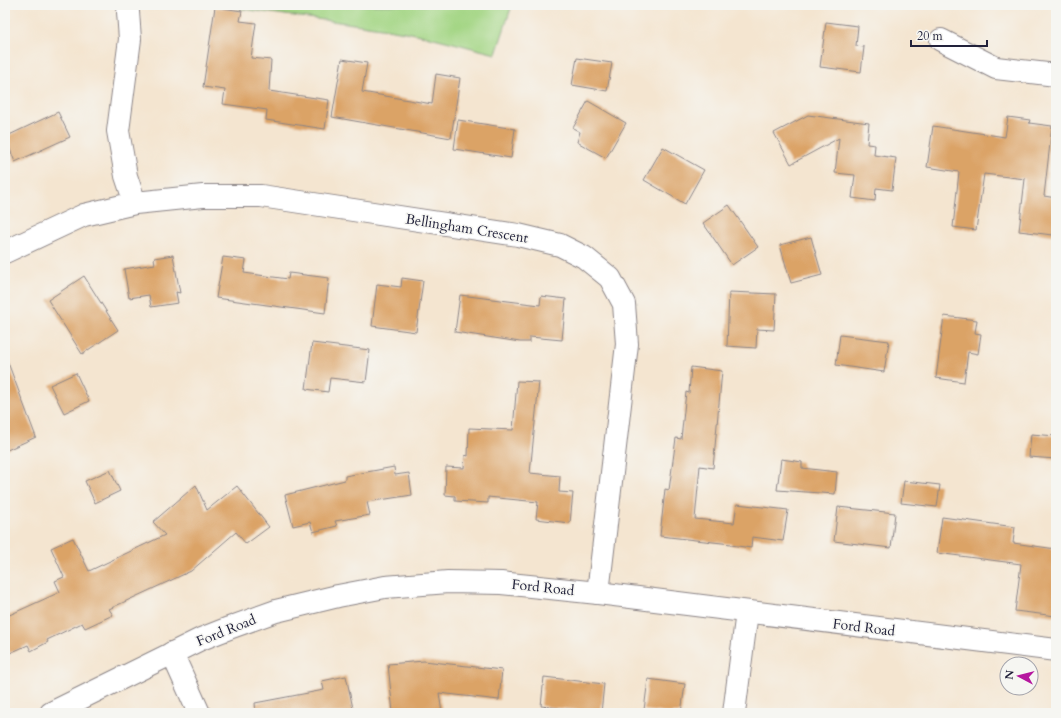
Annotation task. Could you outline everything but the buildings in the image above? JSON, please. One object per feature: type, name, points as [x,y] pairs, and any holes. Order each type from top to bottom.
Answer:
[{"type":"street","points":[[128,12],[130,40],[118,131],[126,176],[135,203]]},
{"type":"street","points":[[941,40],[996,68],[1056,75]]},
{"type":"street","name":"Bellingham Crescent","points":[[5,252],[84,215],[135,203],[203,196],[261,196],[518,235],[560,245],[584,257],[610,278],[624,304],[627,344],[598,593]]},
{"type":"street","name":"Ford Road","points":[[51,713],[172,653],[229,628],[276,611],[338,596],[385,587],[448,582],[501,582],[1056,650]]},
{"type":"street","points":[[734,713],[748,612]]},
{"type":"street","points":[[172,653],[199,713]]},
{"type":"green space","points":[[219,5],[512,5],[496,54],[405,32]]}]
